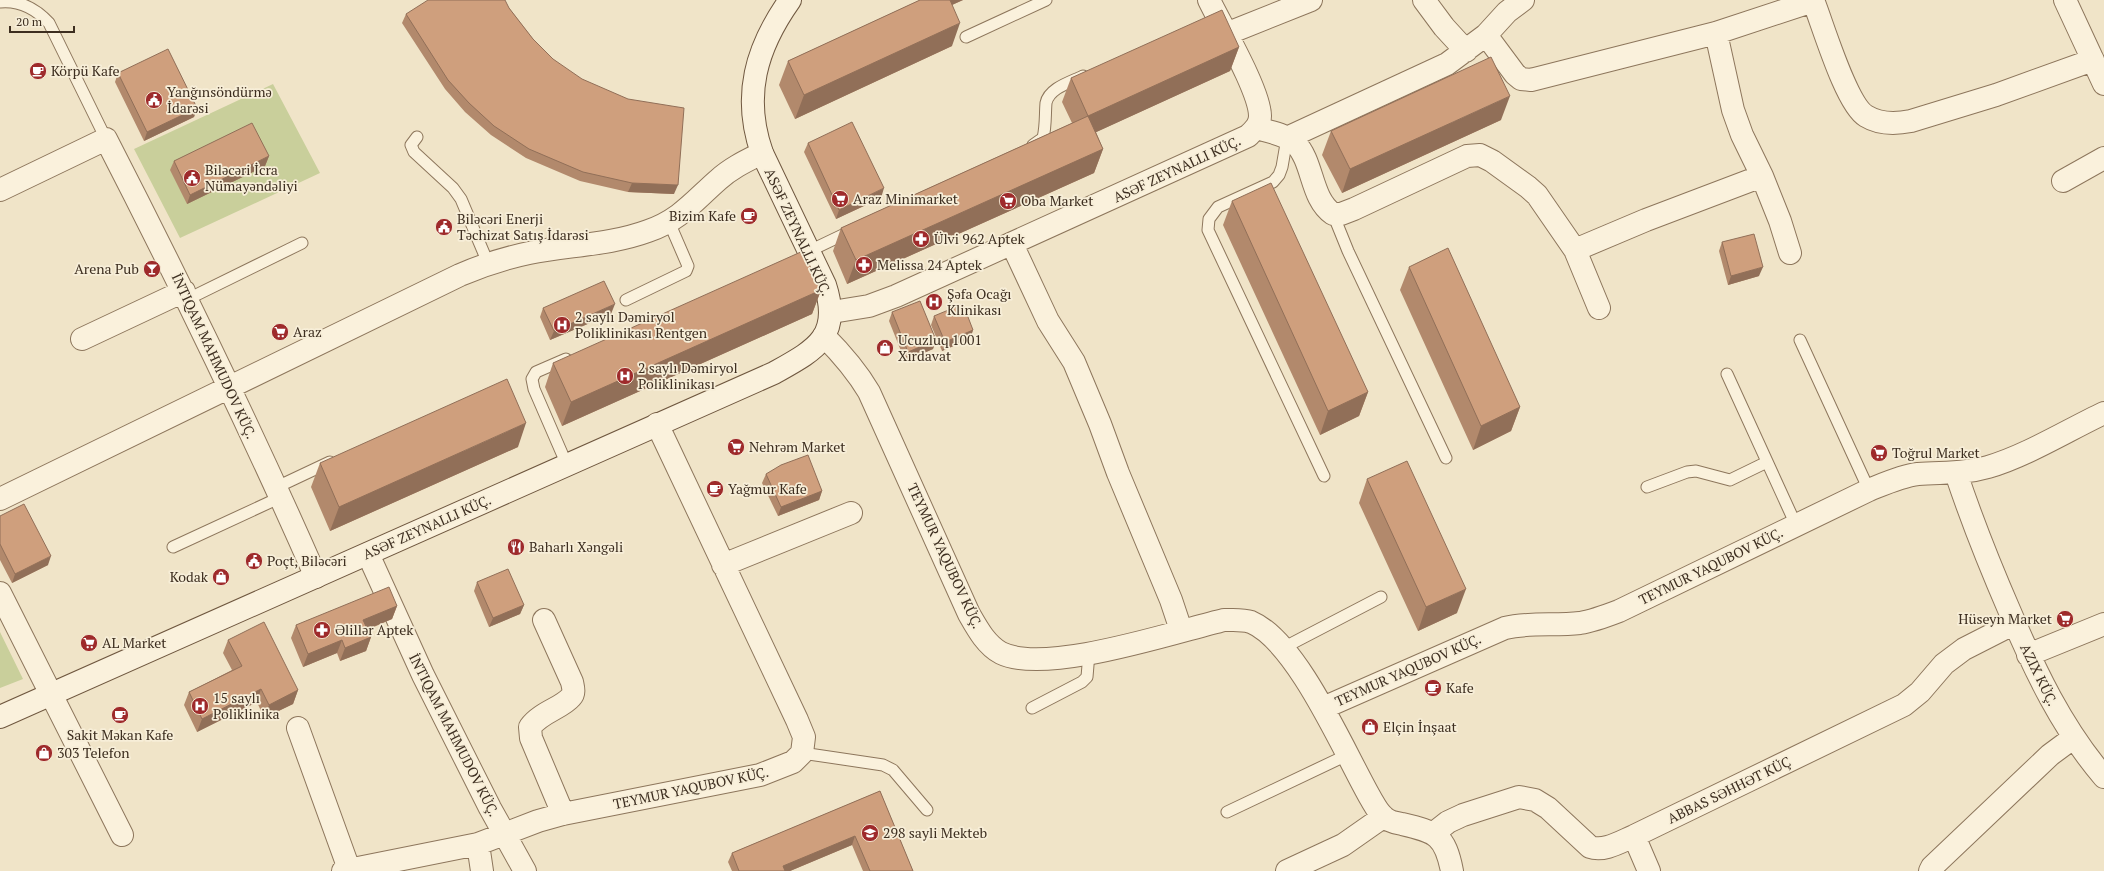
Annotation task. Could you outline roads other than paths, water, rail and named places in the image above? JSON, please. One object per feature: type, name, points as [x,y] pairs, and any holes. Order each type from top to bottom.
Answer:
[{"type":"street","points":[[0,717],[774,373],[809,352],[824,336],[832,312],[825,285],[801,254],[762,153],[755,132],[752,109],[752,92],[758,62],[768,38],[790,0]]},
{"type":"street","points":[[1226,34],[1312,0]]},
{"type":"street","points":[[1424,0],[1444,27],[1466,52]]},
{"type":"street","points":[[1287,138],[1447,64],[1466,52],[1486,35],[1507,12],[1523,0]]},
{"type":"street","points":[[1486,35],[1516,74],[1521,79],[1531,80],[1716,33],[1813,0],[1851,97],[1857,108],[1866,116],[1878,121],[1898,124],[1996,95],[2093,60]]},
{"type":"street","points":[[2065,0],[2104,84]]},
{"type":"street","points":[[832,312],[849,310],[876,303],[1012,244],[1248,136],[1257,128],[1260,117],[1258,106],[1253,90],[1226,34],[1211,11]]},
{"type":"street","points":[[1716,33],[1734,110],[1742,135],[1762,176],[1780,221],[1790,252]]},
{"type":"street","points":[[1257,128],[1287,138],[1295,143],[1302,154],[1322,202],[1333,214],[1341,214],[1354,209],[1467,156],[1480,155],[1492,161],[1537,195],[1575,250],[1599,308]]},
{"type":"street","points":[[0,190],[106,139]]},
{"type":"street","name":"İNTIQAM MAHMUDOV KÜÇ.","points":[[106,139],[186,295],[228,387],[279,492],[316,577]]},
{"type":"street","points":[[0,499],[228,387],[460,275],[488,263],[530,253],[628,238],[669,222],[695,203],[718,180],[736,166],[762,153]]},
{"type":"street","points":[[2063,181],[2104,158]]},
{"type":"street","points":[[1575,250],[1646,220],[1762,176]]},
{"type":"street","points":[[1012,244],[1048,320],[1074,362],[1100,424],[1118,474],[1172,600],[1181,630]]},
{"type":"street","points":[[82,339],[186,295]]},
{"type":"street","name":"TEYMUR YAQUBOV KÜÇ.","points":[[824,336],[857,371],[869,392],[969,614],[986,641],[1002,653],[1022,659],[1054,659],[1127,645],[1224,620],[1241,620],[1260,628],[1283,648],[1323,708],[1505,628],[1520,624],[1579,623],[1619,611],[1869,490],[1895,480],[1917,474],[1956,473],[1988,467],[2014,457],[2104,413]]},
{"type":"street","points":[[657,424],[797,720],[804,737],[802,753]]},
{"type":"street","points":[[1956,473],[1979,540],[2028,654],[2055,709],[2073,738],[2104,777]]},
{"type":"street","points":[[723,565],[850,513]]},
{"type":"street","name":"İNTIQAM MAHMUDOV KÜÇ.","points":[[368,554],[426,682],[504,834],[525,871]]},
{"type":"street","points":[[0,593],[122,836]]},
{"type":"street","points":[[544,620],[572,682],[574,691],[571,698],[536,719],[530,727],[531,738],[564,814]]},
{"type":"street","name":"ABBAS SƏHHƏT KÜÇ","points":[[1434,833],[1448,822],[1463,815],[1519,797],[1535,800],[1548,808],[1590,848],[1597,850],[1634,836],[1904,705],[1920,692],[1944,664],[1964,649],[2015,623]]},
{"type":"street","points":[[2028,654],[2104,624]]},
{"type":"street","points":[[1323,708],[1371,800],[1383,817],[1434,833],[1441,840],[1448,853],[1452,871]]},
{"type":"street","points":[[298,728],[346,870]]},
{"type":"street","points":[[1930,871],[1932,867],[2044,760],[2073,738]]},
{"type":"street","name":"TEYMUR YAQUBOV KÜÇ.","points":[[346,870],[478,844],[538,821],[564,814],[760,775],[793,762],[802,753]]},
{"type":"street","points":[[1286,871],[1343,845],[1383,817]]},
{"type":"street","points":[[1634,836],[1649,871]]},
{"type":"street","points":[[478,844],[482,871]]},
{"type":"lane","points":[[966,38],[1046,0]]},
{"type":"lane","points":[[0,2],[22,3],[38,11],[49,23],[106,139]]},
{"type":"lane","points":[[1022,150],[1037,144],[1043,138],[1046,101],[1053,93],[1060,87],[1096,70]]},
{"type":"lane","points":[[417,137],[411,145],[414,152],[453,188],[461,199],[488,263]]},
{"type":"lane","points":[[1287,138],[1279,175],[1273,182],[1218,207],[1209,219],[1208,230],[1324,476]]},
{"type":"lane","points":[[1333,214],[1348,251],[1446,458]]},
{"type":"lane","points":[[626,300],[686,272],[688,266],[669,222]]},
{"type":"lane","points":[[801,254],[858,227]]},
{"type":"lane","points":[[186,295],[302,243]]},
{"type":"lane","points":[[1800,340],[1869,490]]},
{"type":"lane","points":[[567,465],[534,389],[532,379],[536,372],[578,353]]},
{"type":"lane","points":[[1727,374],[1796,526]]},
{"type":"lane","points":[[173,547],[279,492],[341,457]]},
{"type":"lane","points":[[1647,487],[1687,472],[1696,471],[1730,480],[1767,462]]},
{"type":"lane","points":[[1283,648],[1381,597]]},
{"type":"lane","points":[[1032,708],[1082,682],[1087,677],[1089,653]]},
{"type":"lane","points":[[802,753],[883,765],[893,770],[927,810]]},
{"type":"lane","points":[[1227,812],[1347,755]]},
{"type":"place","name":"Körpü Kafe","points":[[38,71]]},
{"type":"place","name":"Yanğınsöndürmə İdarəsi","points":[[154,100]]},
{"type":"place","name":"Biləcəri İcra Nümayəndəliyi","points":[[192,178]]},
{"type":"place","name":"Araz Minimarket","points":[[840,199]]},
{"type":"place","name":"Oba Market","points":[[1008,201]]},
{"type":"place","name":"Bizim Kafe","points":[[749,216]]},
{"type":"place","name":"Biləcəri Enerji Təchizat Satış İdarəsi","points":[[444,227]]},
{"type":"place","name":"Ülvi 962 Aptek","points":[[921,239]]},
{"type":"place","name":"Melissa 24 Aptek","points":[[864,265]]},
{"type":"place","name":"Arena Pub","points":[[152,269]]},
{"type":"place","name":"Şəfa Ocağı Klinikası","points":[[934,302]]},
{"type":"place","name":"2 saylı Dəmiryol Poliklinikası Rentgen","points":[[562,325]]},
{"type":"place","name":"Araz","points":[[280,332]]},
{"type":"place","name":"Ucuzluq 1001 Xırdavat","points":[[885,348]]},
{"type":"place","name":"2 saylı Dəmiryol Poliklinikası","points":[[625,376]]},
{"type":"place","name":"Nehrəm Market","points":[[736,447]]},
{"type":"place","name":"Toğrul Market","points":[[1879,453]]},
{"type":"place","name":"Yağmur Kafe","points":[[715,489]]},
{"type":"place","name":"Baharlı Xəngəli","points":[[516,547]]},
{"type":"place","name":"Poçt, Biləcəri","points":[[254,561]]},
{"type":"place","name":"Kodak","points":[[221,577]]},
{"type":"place","name":"Hüseyn Market","points":[[2065,619]]},
{"type":"place","name":"Əlillər Aptek","points":[[322,630]]},
{"type":"place","name":"AL Market","points":[[89,643]]},
{"type":"place","name":"Kafe","points":[[1433,688]]},
{"type":"place","name":"15 saylı Poliklinika","points":[[200,706]]},
{"type":"place","name":"Sakit Məkan Kafe","points":[[120,715]]},
{"type":"place","name":"Elçin İnşaat","points":[[1370,727]]},
{"type":"place","name":"303 Telefon","points":[[44,753]]},
{"type":"place","name":"298 sayli Mekteb","points":[[870,833]]}]
